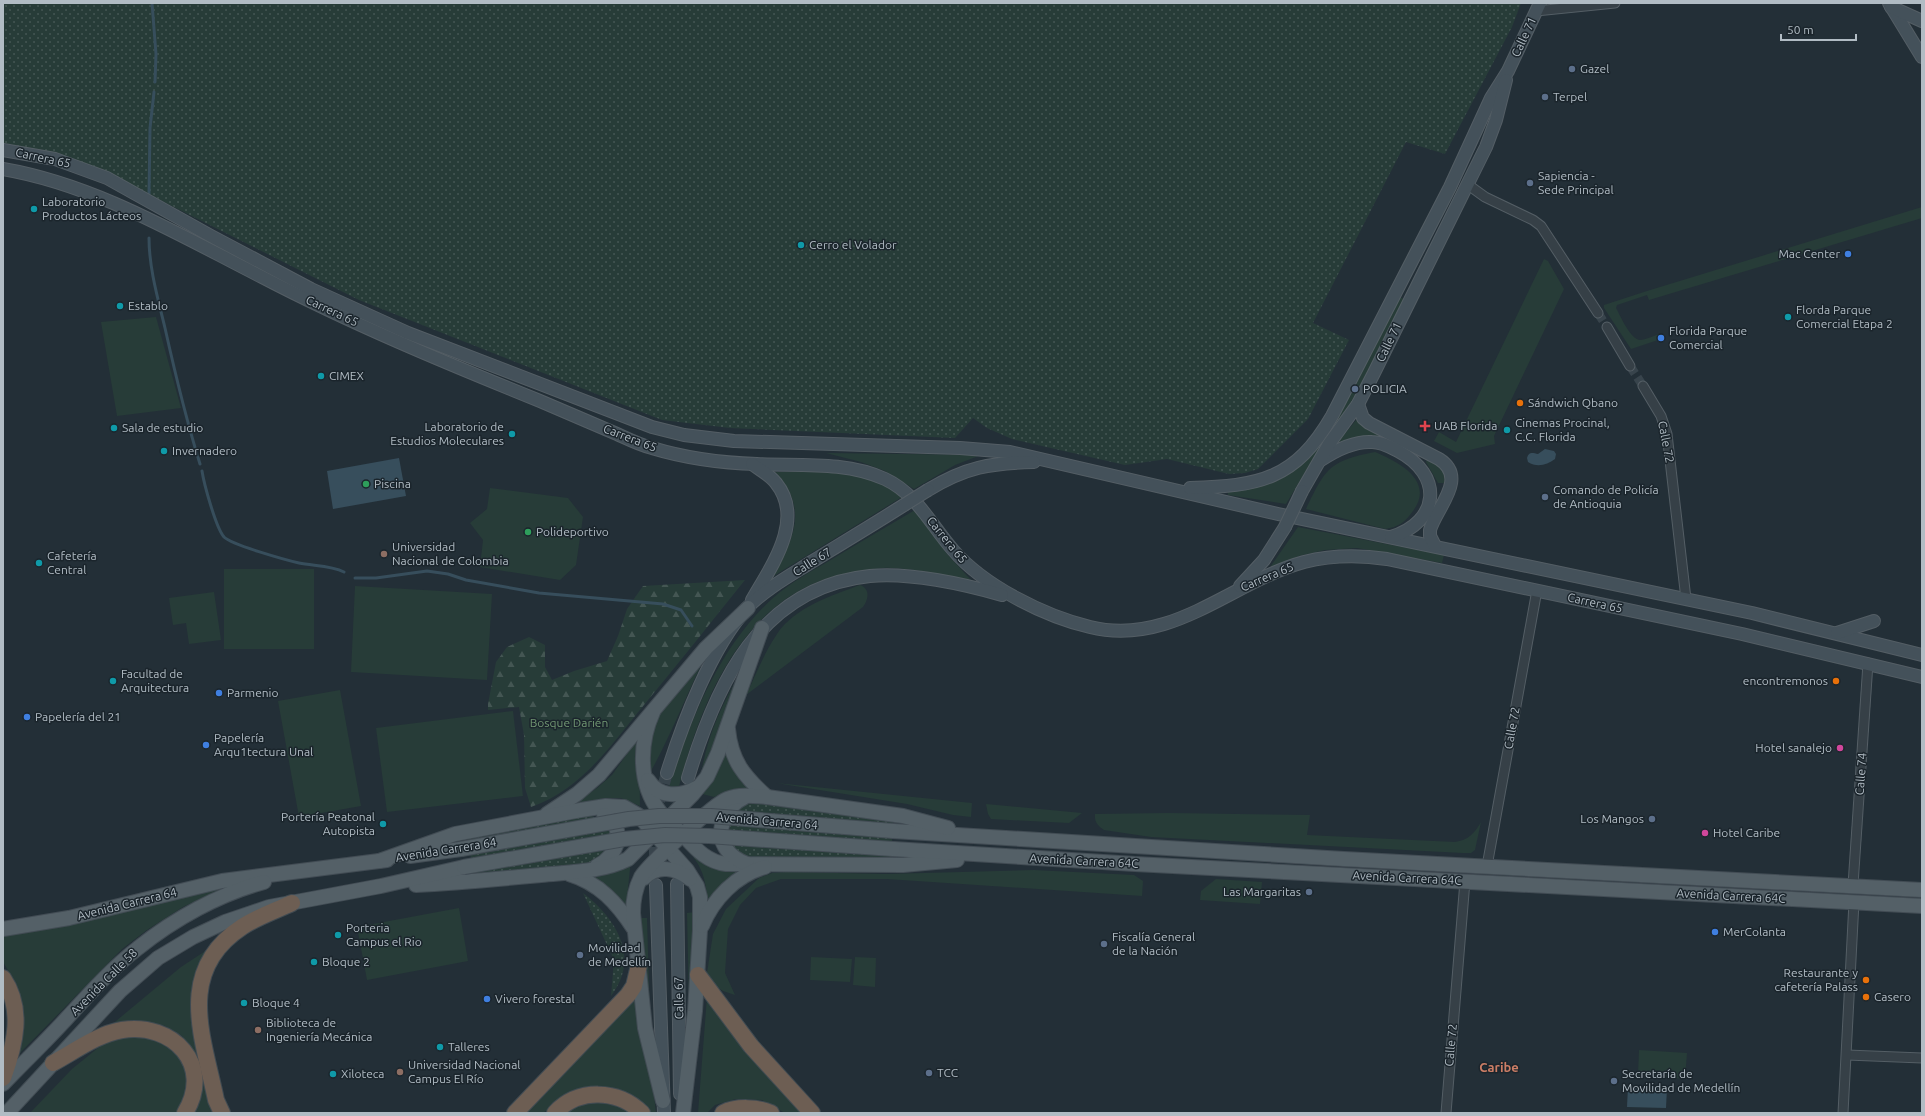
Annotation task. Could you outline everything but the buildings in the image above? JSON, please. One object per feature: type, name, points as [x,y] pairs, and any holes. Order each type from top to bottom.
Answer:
[{"type":"highway","points":[[222,1113],[216,1100],[199,1016],[199,989],[202,977],[213,955],[232,934],[255,920],[292,903]]},
{"type":"highway","points":[[515,1113],[628,995],[634,986],[639,965]]},
{"type":"highway","points":[[698,975],[751,1046],[812,1113]]},
{"type":"highway","points":[[3,978],[12,996],[16,1022],[14,1046],[3,1078]]},
{"type":"highway","points":[[53,1063],[93,1042],[121,1030],[141,1029],[155,1031],[168,1036],[180,1044],[188,1055],[194,1074],[194,1092],[185,1113]]},
{"type":"highway","points":[[554,1113],[571,1101],[594,1094],[605,1094],[624,1100],[642,1113]]},
{"type":"highway","points":[[723,1113],[728,1110],[747,1108],[765,1110],[771,1113]]},
{"type":"main road","points":[[1890,5],[1922,21]]},
{"type":"main road","points":[[1890,5],[1921,51]]},
{"type":"main road","name":"Calle 71","points":[[1172,489],[1215,488],[1254,483],[1274,476],[1290,466],[1314,444],[1332,416],[1458,169],[1491,98],[1508,71],[1538,7]]},
{"type":"main road","name":"Calle 71","points":[[1233,592],[1264,560],[1285,527],[1318,462],[1358,404],[1490,137],[1508,71]]},
{"type":"main road","name":"Carrera 65","points":[[3,150],[55,159],[107,178],[211,236],[318,292],[408,333],[652,427],[684,435],[734,441],[966,448],[1010,452],[1389,537],[1686,599],[1837,633],[1922,655]]},
{"type":"main road","name":"Carrera 65","points":[[3,169],[62,183],[87,192],[153,222],[297,296],[440,361],[650,448],[715,460],[752,464],[841,468],[876,475],[904,490],[917,503],[951,548],[973,570],[996,586],[1025,602],[1092,628],[1130,631],[1162,625],[1197,612],[1233,592],[1304,562],[1333,557],[1354,556],[1388,559],[1537,590],[1742,634],[1922,677]]},
{"type":"main road","points":[[1458,169],[1467,184]]},
{"type":"main road","points":[[1358,404],[1363,418],[1369,424],[1444,462],[1448,467],[1451,480],[1449,493],[1430,530],[1430,536],[1435,546]]},
{"type":"main road","points":[[1318,462],[1339,449],[1363,442],[1379,442],[1414,460],[1424,472],[1434,501],[1441,508]]},
{"type":"main road","name":"Calle 67","points":[[667,773],[696,694],[722,644],[748,608],[781,582],[928,490],[957,474],[981,466],[1004,463],[1051,462]]},
{"type":"main road","points":[[542,818],[577,794],[599,775],[706,648],[748,608],[782,547],[787,523],[787,513],[782,493],[767,475],[752,464]]},
{"type":"main road","points":[[1430,487],[1445,486],[1451,480]]},
{"type":"main road","points":[[1389,537],[1410,530],[1421,520],[1430,500],[1430,487]]},
{"type":"main road","name":"Calle 67","points":[[688,778],[707,719],[729,674],[762,628],[788,605],[806,594],[834,583],[870,576],[902,576],[990,592],[1025,602]]},
{"type":"main road","points":[[1837,633],[1874,621]]},
{"type":"main road","points":[[381,886],[460,882],[588,871],[616,864],[628,859],[655,834],[701,786],[713,765],[762,628]]},
{"type":"main road","points":[[653,712],[648,724],[643,746],[646,776],[655,804],[683,836],[698,851],[711,860],[726,864],[903,865],[1004,856]]},
{"type":"main road","points":[[727,726],[731,750],[738,765],[750,782],[767,797]]},
{"type":"main road","points":[[646,776],[656,789],[669,795],[681,794],[701,786]]},
{"type":"main road","points":[[747,864],[733,857],[727,851],[722,840],[722,831],[726,813],[740,800],[749,795]]},
{"type":"main road","points":[[664,1107],[645,1028],[633,903],[638,883],[648,868],[720,802],[749,795],[767,797],[903,816],[978,836]]},
{"type":"main road","points":[[379,861],[455,834],[581,810],[606,806],[624,807],[638,815],[687,870],[697,886],[700,898],[700,930],[695,1011],[682,1113]]},
{"type":"main road","points":[[581,810],[600,814],[608,818],[617,830],[618,837],[617,847],[611,857],[602,864],[588,871]]},
{"type":"main road","name":"Avenida Carrera 64","points":[[3,929],[69,918],[222,882],[311,871],[461,849],[629,819],[659,816],[712,816],[893,831]]},
{"type":"main road","name":"Avenida Carrera 64C","points":[[893,831],[1922,890]]},
{"type":"main road","name":"Avenida Carrera 64","points":[[292,903],[381,886],[464,867],[624,839],[665,835],[709,836],[893,849]]},
{"type":"main road","name":"Avenida Carrera 64C","points":[[893,849],[1922,906]]},
{"type":"main road","points":[[700,930],[712,906],[732,885],[754,871],[778,864]]},
{"type":"main road","points":[[638,883],[654,871],[670,869],[686,876],[697,886]]},
{"type":"main road","name":"Avenida Calle 58","points":[[3,1084],[115,968],[155,935],[198,909],[239,890],[277,878],[311,871]]},
{"type":"main road","points":[[565,873],[585,880],[600,889],[619,907],[635,931]]},
{"type":"main road","name":"Calle 67","points":[[677,884],[682,1113]]},
{"type":"main road","name":"Calle 67","points":[[656,885],[664,1107]]},
{"type":"main road","name":"Avenida Calle 58","points":[[7,1113],[120,991],[158,958],[193,937],[225,922],[254,912],[292,903]]},
{"type":"street","points":[[1538,7],[1615,3]]},
{"type":"street","points":[[1467,184],[1485,197],[1534,220],[1548,234],[1598,313]]},
{"type":"street","points":[[1607,327],[1630,366]]},
{"type":"street","name":"Calle 72","points":[[1643,386],[1661,416],[1667,434],[1686,599]]},
{"type":"street","name":"Calle 72","points":[[1487,866],[1537,590]]},
{"type":"street","name":"Calle 74","points":[[1853,885],[1868,663]]},
{"type":"street","name":"Calle 72","points":[[1446,1113],[1465,881]]},
{"type":"street","points":[[1843,1113],[1854,902]]},
{"type":"street","points":[[1847,1055],[1922,1058]]},
{"type":"green space","name":"Cerro el Volador","points":[[3,3],[1521,3],[1512,27],[1445,154],[1406,142],[1313,323],[1349,340],[1308,419],[1258,469],[1245,473],[1229,474],[1167,459],[1125,465],[1012,439],[987,428],[973,418],[955,438],[730,428],[662,420],[359,300],[140,190],[38,150],[3,143]]},
{"type":"green space","points":[[1922,207],[1922,218],[1649,300],[1647,295],[1617,305],[1616,308],[1620,316],[1633,336],[1641,340],[1659,334],[1661,339],[1631,349],[1604,308],[1604,305],[1647,291]]},
{"type":"green space","points":[[1544,259],[1548,261],[1564,289],[1494,436],[1495,444],[1457,453],[1434,441],[1439,432],[1456,442]]},
{"type":"green space","points":[[1399,296],[1405,300],[1350,408],[1312,461],[1286,504],[1228,495],[1228,491],[1235,490],[1321,442],[1342,410]]},
{"type":"green space","points":[[156,317],[181,408],[117,416],[101,322]]},
{"type":"green space","points":[[1357,419],[1366,428],[1383,437],[1368,436],[1338,442]]},
{"type":"green space","points":[[1375,452],[1403,467],[1417,482],[1420,491],[1419,500],[1413,511],[1404,521],[1394,527],[1385,529],[1306,509],[1324,475],[1331,468],[1348,459]]},
{"type":"green space","points":[[826,453],[981,455],[955,465],[914,489],[885,471],[861,462]]},
{"type":"green space","points":[[1428,458],[1444,471],[1446,481],[1444,483],[1438,483],[1426,462]]},
{"type":"green space","points":[[775,472],[831,472],[859,476],[884,485],[902,497],[772,577],[780,563],[791,537],[795,512],[792,499],[786,486]]},
{"type":"green space","name":"Polideportivo","points":[[490,488],[568,498],[583,517],[576,565],[560,580],[480,567],[483,540],[470,523],[487,509]]},
{"type":"green space","points":[[915,510],[947,554],[971,580],[920,571],[883,568],[823,580],[790,597],[761,620],[737,649],[717,681],[701,717],[688,753],[678,790],[668,789],[686,737],[708,686],[737,639],[754,618],[773,598],[793,583]]},
{"type":"green space","points":[[1298,527],[1444,555],[1442,563],[1357,548],[1325,550],[1299,556],[1268,570]]},
{"type":"green space","points":[[224,569],[314,569],[314,649],[224,649]]},
{"type":"green space","name":"Bosque Darién","points":[[745,580],[620,735],[594,764],[580,778],[565,789],[549,799],[531,807],[525,788],[524,735],[519,707],[488,710],[496,662],[507,647],[529,637],[545,645],[545,667],[552,680],[574,671],[607,661],[618,636],[627,609],[643,586]]},
{"type":"green space","points":[[860,585],[866,589],[868,595],[863,607],[746,695],[768,649],[777,634],[793,616],[826,598]]},
{"type":"green space","points":[[355,586],[492,594],[487,680],[351,672]]},
{"type":"green space","points":[[214,592],[221,640],[189,644],[186,623],[173,625],[169,598]]},
{"type":"green space","points":[[704,659],[651,771],[648,743],[657,719],[671,698]]},
{"type":"green space","points":[[741,672],[708,761],[702,769],[712,731],[728,695]]},
{"type":"green space","points":[[340,690],[361,806],[299,817],[278,701]]},
{"type":"green space","points":[[513,711],[523,796],[387,812],[376,728]]},
{"type":"green space","points":[[639,737],[640,806],[621,798],[605,798],[569,807],[597,788],[612,775]]},
{"type":"green space","points":[[728,746],[750,790],[728,791],[714,797],[702,794]]},
{"type":"green space","points":[[776,783],[972,803],[971,817],[953,815],[907,804]]},
{"type":"green space","points":[[754,799],[893,822],[891,858],[751,860],[734,850],[731,846],[729,835],[735,809]]},
{"type":"green space","points":[[986,804],[1082,813],[1069,823],[991,819],[988,814]]},
{"type":"green space","points":[[1169,813],[1310,815],[1307,835],[1455,842],[1464,840],[1470,836],[1481,822],[1475,850],[1471,853],[1463,853],[1151,837],[1104,830],[1097,824],[1095,819],[1095,814]]},
{"type":"green space","points":[[591,816],[603,819],[611,828],[613,836],[610,850],[591,865],[474,875],[467,836],[574,817]]},
{"type":"green space","points":[[693,857],[709,863],[740,870],[719,887],[708,905],[706,885],[700,868]]},
{"type":"green space","points":[[631,859],[626,908],[615,895],[591,879],[591,874]]},
{"type":"green space","points":[[1034,870],[1134,875],[1143,881],[1142,896],[887,879],[781,879],[756,888],[740,905],[728,929],[725,973],[735,995],[723,991],[714,985],[707,973],[713,934],[726,909],[759,878],[772,873],[886,874]]},
{"type":"green space","points":[[1216,879],[1262,882],[1260,904],[1200,900],[1201,891]]},
{"type":"green space","points":[[231,885],[183,907],[147,930],[122,949],[17,1056],[20,1000],[14,980],[3,962],[3,935]]},
{"type":"green space","points":[[583,893],[606,914],[621,940],[624,953],[624,967],[620,982],[611,996],[614,960]]},
{"type":"green space","points":[[459,908],[468,961],[367,980],[357,927]]},
{"type":"green space","points":[[695,912],[689,1005],[687,913]]},
{"type":"green space","points":[[640,918],[647,918],[650,1018]]},
{"type":"green space","points":[[216,944],[201,964],[214,1113],[192,1113],[193,1054],[182,1036],[165,1026],[143,1021],[110,1026],[181,967]]},
{"type":"green space","points":[[811,957],[852,959],[850,982],[810,980]]},
{"type":"green space","points":[[855,957],[876,958],[875,987],[853,985]]},
{"type":"green space","points":[[636,996],[653,1086],[656,1113],[652,1113],[623,1093],[606,1087],[583,1089],[563,1098],[543,1113],[521,1113]]},
{"type":"green space","points":[[707,997],[808,1113],[785,1113],[762,1100],[736,1099],[715,1105],[707,1113],[698,1113]]},
{"type":"green space","points":[[144,1035],[181,1052],[190,1092],[181,1108],[176,1113],[30,1113],[72,1069],[109,1039]]},
{"type":"green space","points":[[1639,1050],[1687,1053],[1685,1079],[1638,1075]]},
{"type":"green space","points":[[602,1100],[618,1104],[632,1113],[564,1113],[585,1103]]},
{"type":"water","points":[[1545,449],[1554,451],[1556,454],[1555,459],[1542,465],[1535,465],[1528,462],[1527,458],[1529,454],[1538,454]]},
{"type":"water","name":"Piscina","points":[[399,458],[406,496],[333,509],[327,471]]},
{"type":"water","points":[[1628,1086],[1667,1088],[1666,1108],[1627,1107]]},
{"type":"waterway","points":[[152,3],[156,54],[155,82]]},
{"type":"waterway","points":[[149,194],[150,128],[154,92]]},
{"type":"waterway","points":[[149,238],[152,272],[157,295],[181,396],[200,464]]},
{"type":"waterway","points":[[202,471],[214,516],[224,537],[237,544],[272,556],[299,563],[333,568],[344,572]]},
{"type":"waterway","points":[[355,578],[376,578],[427,571],[448,574],[466,580],[539,593],[663,604],[681,610],[692,626]]},
{"type":"tunnel","points":[[1598,313],[1607,327]]},
{"type":"tunnel","points":[[1630,366],[1643,386]]},
{"type":"tunnel","points":[[659,801],[667,773]]},
{"type":"tunnel","points":[[655,829],[655,867]]},
{"type":"place","name":"Gazel","points":[[1572,69]]},
{"type":"place","name":"Terpel","points":[[1545,97]]},
{"type":"place","name":"Sapiencia - Sede Principal","points":[[1530,183]]},
{"type":"place","name":"Laboratorio Productos Lácteos","points":[[34,209]]},
{"type":"place","name":"Cerro el Volador","points":[[801,245]]},
{"type":"place","name":"Mac Center","points":[[1848,254]]},
{"type":"place","name":"Establo","points":[[120,306]]},
{"type":"place","name":"Florda Parque Comercial Etapa 2","points":[[1788,317]]},
{"type":"place","name":"Florida Parque Comercial","points":[[1661,338]]},
{"type":"place","name":"CIMEX","points":[[321,376]]},
{"type":"place","name":"POLICIA","points":[[1355,389]]},
{"type":"place","name":"Sándwich Qbano","points":[[1520,403]]},
{"type":"place","name":"UAB Florida","points":[[1425,426]]},
{"type":"place","name":"Sala de estudio","points":[[114,428]]},
{"type":"place","name":"Cinemas Procinal, C.C. Florida","points":[[1507,430]]},
{"type":"place","name":"Laboratorio de Estudios Moleculares","points":[[512,434]]},
{"type":"place","name":"Invernadero","points":[[164,451]]},
{"type":"place","name":"Piscina","points":[[366,484]]},
{"type":"place","name":"Comando de Policía de Antioquia","points":[[1545,497]]},
{"type":"place","name":"Polideportivo","points":[[528,532]]},
{"type":"place","name":"Universidad Nacional de Colombia","points":[[384,554]]},
{"type":"place","name":"Cafetería Central","points":[[39,563]]},
{"type":"place","name":"Facultad de Arquitectura","points":[[113,681]]},
{"type":"place","name":"encontremonos","points":[[1836,681]]},
{"type":"place","name":"Parmenio","points":[[219,693]]},
{"type":"place","name":"Papelería del 21","points":[[27,717]]},
{"type":"place","name":"Papelería Arqu1tectura Unal","points":[[206,745]]},
{"type":"place","name":"Hotel sanalejo","points":[[1840,748]]},
{"type":"place","name":"Los Mangos","points":[[1652,819]]},
{"type":"place","name":"Portería Peatonal Autopista","points":[[383,824]]},
{"type":"place","name":"Hotel Caribe","points":[[1705,833]]},
{"type":"place","name":"Las Margaritas","points":[[1309,892]]},
{"type":"place","name":"MerColanta","points":[[1715,932]]},
{"type":"place","name":"Porteria Campus el Rio","points":[[338,935]]},
{"type":"place","name":"Fiscalía General de la Nación","points":[[1104,944]]},
{"type":"place","name":"Movilidad de Medellín","points":[[580,955]]},
{"type":"place","name":"Bloque 2","points":[[314,962]]},
{"type":"place","name":"Restaurante y cafetería Palass","points":[[1866,980]]},
{"type":"place","name":"Casero","points":[[1866,997]]},
{"type":"place","name":"Vivero forestal","points":[[487,999]]},
{"type":"place","name":"Bloque 4","points":[[244,1003]]},
{"type":"place","name":"Biblioteca de Ingeniería Mecánica","points":[[258,1030]]},
{"type":"place","name":"Talleres","points":[[440,1047]]},
{"type":"place","name":"Universidad Nacional Campus El Río","points":[[400,1072]]},
{"type":"place","name":"TCC","points":[[929,1073]]},
{"type":"place","name":"Xiloteca","points":[[333,1074]]},
{"type":"place","name":"Secretaría de Movilidad de Medellín","points":[[1614,1081]]},
{"type":"district","name":"Caribe","points":[[1499,1067]]}]
